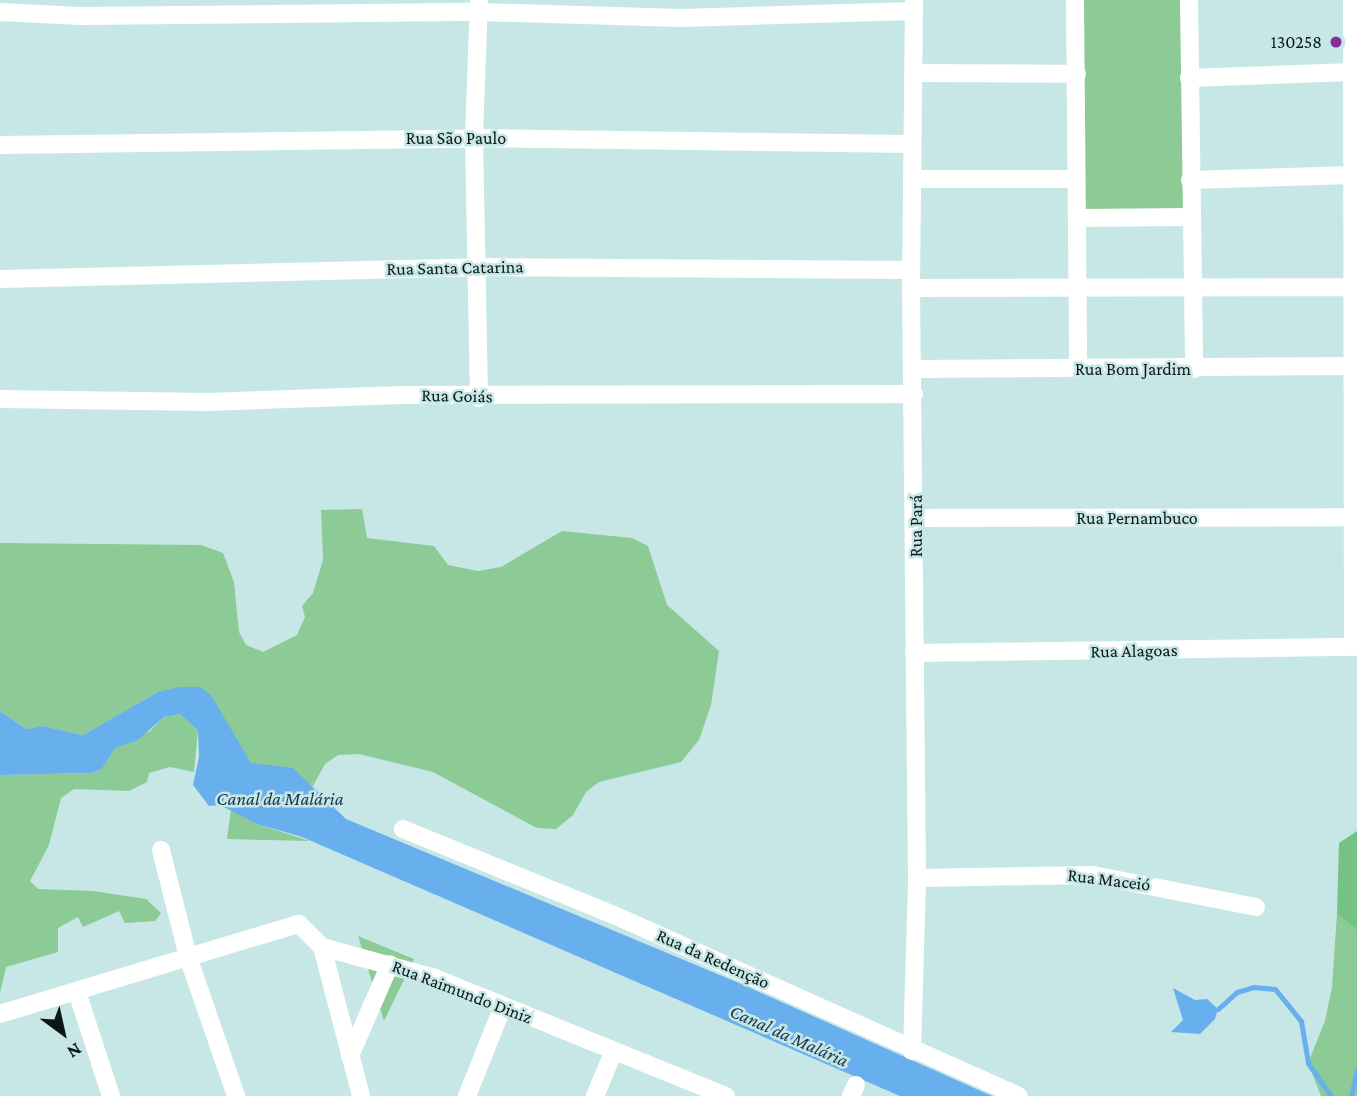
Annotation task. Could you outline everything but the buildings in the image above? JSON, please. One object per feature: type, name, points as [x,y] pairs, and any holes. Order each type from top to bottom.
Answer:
[{"type":"street","points":[[1075,0],[1078,369]]},
{"type":"street","points":[[1189,0],[1189,217],[1194,369]]},
{"type":"street","points":[[0,12],[80,8],[479,6],[681,18],[914,6]]},
{"type":"street","points":[[479,6],[474,138],[479,398]]},
{"type":"street","name":"Rua Pará","points":[[912,1051],[917,878],[914,653],[916,518],[911,279],[914,6]]},
{"type":"street","points":[[1354,8],[1351,72],[1354,139],[1355,517]]},
{"type":"street","points":[[1189,78],[1351,72]]},
{"type":"street","points":[[913,74],[1077,74]]},
{"type":"street","name":"Rua São Paulo","points":[[0,145],[474,138],[911,144]]},
{"type":"street","points":[[1190,180],[1352,175]]},
{"type":"street","points":[[912,179],[1076,179]]},
{"type":"street","points":[[1078,218],[1189,217]]},
{"type":"street","name":"Rua Santa Catarina","points":[[0,279],[478,267],[911,279],[1076,287],[1192,288],[1354,276]]},
{"type":"street","name":"Rua Bom Jardim","points":[[913,369],[1353,366]]},
{"type":"street","name":"Rua Goiás","points":[[0,399],[914,394]]},
{"type":"street","name":"Rua Pernambuco","points":[[916,518],[1355,517]]},
{"type":"street","name":"Rua Alagoas","points":[[914,653],[1353,647],[1355,517]]},
{"type":"street","name":"Rua da Redenção","points":[[403,829],[614,915],[912,1051],[1018,1096]]},
{"type":"street","points":[[161,850],[188,957],[236,1096]]},
{"type":"street","name":"Rua Maceió","points":[[917,878],[1093,875],[1256,907]]},
{"type":"street","name":"Rua Raimundo Diniz","points":[[0,1014],[293,924],[302,925],[322,947],[390,964],[503,1006],[724,1096]]},
{"type":"street","points":[[322,947],[361,1096]]},
{"type":"street","points":[[350,1056],[390,964]]},
{"type":"street","points":[[77,992],[111,1096]]},
{"type":"street","points":[[467,1096],[503,1006]]},
{"type":"street","points":[[595,1096],[613,1053]]},
{"type":"green space","points":[[1076,0],[1183,0],[1183,215],[1076,215]]},
{"type":"green space","points":[[362,509],[367,538],[434,546],[448,565],[478,571],[501,567],[562,531],[632,538],[648,546],[667,605],[719,651],[711,705],[699,740],[681,762],[599,782],[586,792],[573,815],[556,829],[537,828],[433,772],[359,754],[338,755],[325,764],[313,786],[277,767],[251,763],[221,714],[158,692],[83,735],[43,726],[26,729],[0,711],[0,543],[201,545],[223,553],[234,582],[239,632],[246,645],[263,652],[297,635],[305,617],[302,606],[313,593],[323,560],[321,510]]},
{"type":"green space","points":[[180,714],[192,720],[198,730],[194,772],[170,767],[149,773],[147,782],[129,791],[74,789],[61,798],[49,845],[30,881],[38,889],[93,891],[146,899],[161,913],[155,921],[125,923],[119,911],[83,927],[78,917],[58,928],[58,952],[6,967],[0,993],[0,775],[91,773],[102,769],[115,748],[150,731],[164,717]]},
{"type":"green space","points":[[231,809],[257,824],[310,841],[227,839]]},
{"type":"green space","points":[[1357,831],[1357,930],[1337,914],[1339,843]]},
{"type":"green space","points":[[1337,914],[1357,930],[1357,1096],[1321,1096],[1308,1063],[1325,1021],[1332,987]]},
{"type":"green space","points":[[358,936],[414,959],[384,1021]]},
{"type":"water","name":"Canal da Malária","points":[[180,687],[200,687],[211,695],[251,763],[293,768],[346,819],[739,983],[992,1096],[900,1096],[302,837],[257,824],[220,805],[209,806],[193,785],[199,757],[198,730],[180,714],[164,717],[138,740],[115,748],[102,769],[91,773],[0,775],[0,711],[26,729],[43,726],[83,735],[158,692]]},
{"type":"water","points":[[1173,988],[1195,1000],[1207,999],[1218,1009],[1215,1019],[1200,1034],[1171,1032],[1183,1020]]},
{"type":"waterway","points":[[1218,1009],[1237,992],[1253,987],[1275,989],[1301,1021],[1308,1063],[1331,1096]]},
{"type":"waterway","points":[[1351,1096],[1357,1070]]},
{"type":"place","name":"130258","points":[[1336,42]]}]
